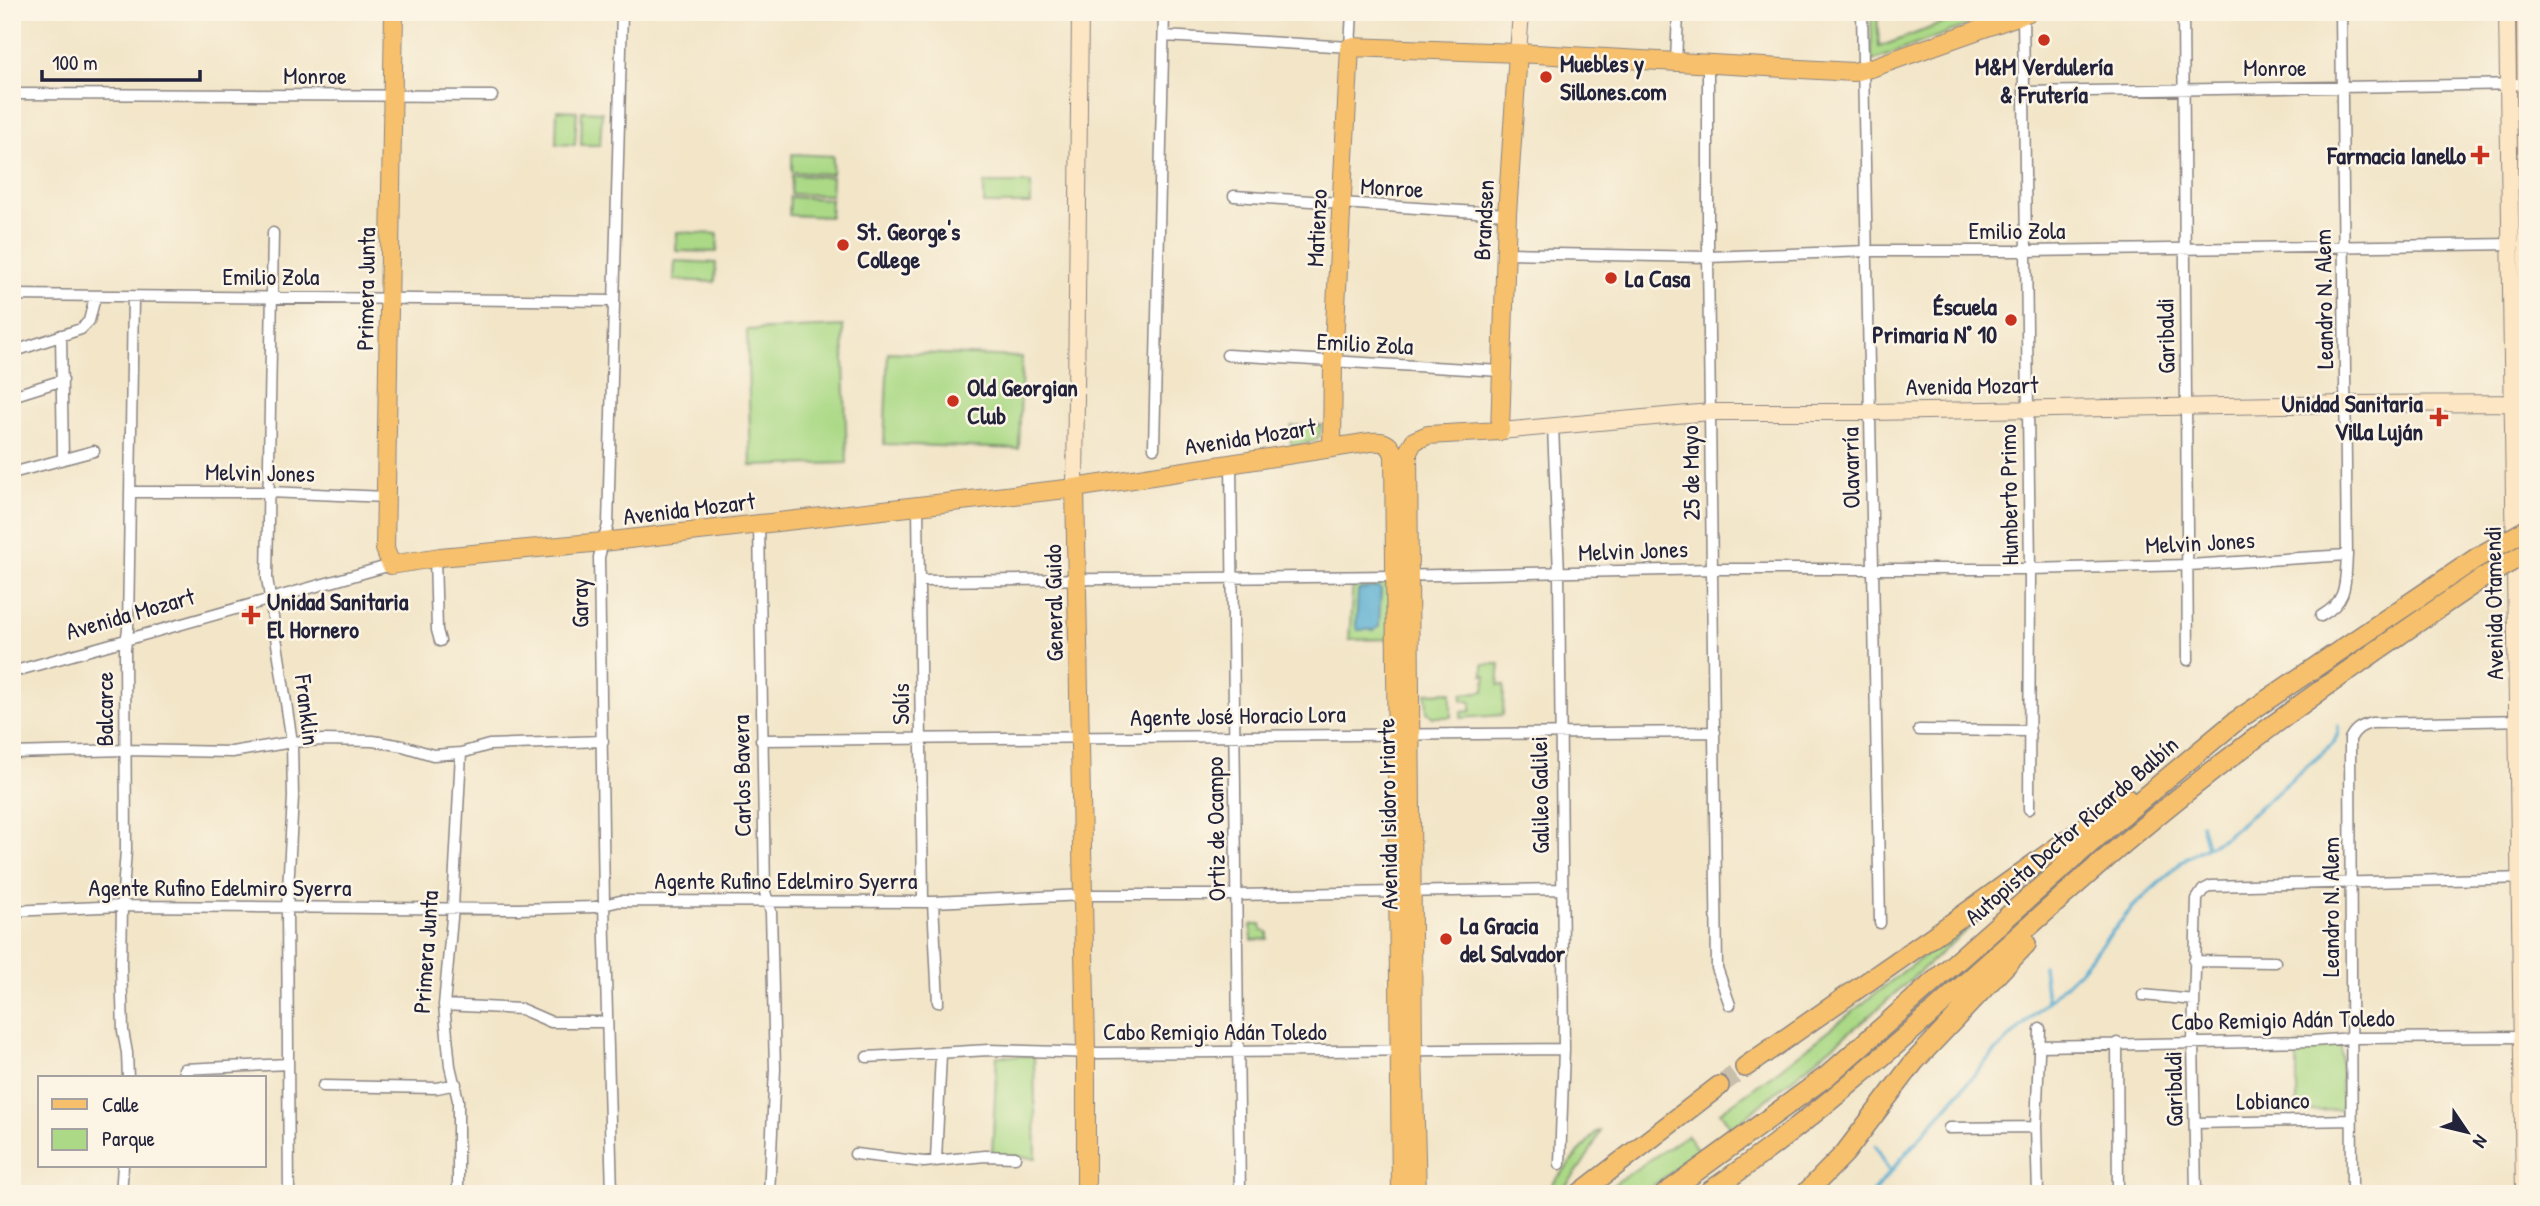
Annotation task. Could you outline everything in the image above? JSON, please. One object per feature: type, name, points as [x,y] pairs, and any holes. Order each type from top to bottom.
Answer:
[{"type":"highway","name":"Autopista Doctor Ricardo Balbín","points":[[1665,1194],[1827,1076],[2110,825],[2236,721],[2478,557],[2528,529]]},
{"type":"highway","name":"Autopista Doctor Ricardo Balbín","points":[[1706,1194],[1840,1094],[2137,832],[2351,666],[2481,579],[2528,552]]},
{"type":"highway","points":[[1745,1067],[2236,721]]},
{"type":"highway","points":[[1805,1194],[1845,1153],[1914,1062],[1952,1020],[2137,832]]},
{"type":"highway","points":[[1579,1194],[1719,1086]]},
{"type":"main road","name":"Primera Junta","points":[[391,565],[386,549],[394,12]]},
{"type":"main road","name":"General Guido","points":[[1080,12],[1076,488],[1084,895],[1086,1194]]},
{"type":"main road","name":"Brandsen","points":[[1500,431],[1507,214],[1521,12]]},
{"type":"main road","name":"Avenida Otamendi","points":[[2507,12],[2507,84],[2521,244]]},
{"type":"main road","name":"Avenida Otamendi","points":[[2524,1194],[2521,244],[2527,60],[2525,12]]},
{"type":"main road","points":[[1350,47],[1518,53],[1853,72],[2025,13]]},
{"type":"main road","name":"Matienzo","points":[[1332,447],[1333,362],[1350,47]]},
{"type":"main road","name":"Avenida Mozart","points":[[1418,438],[1710,412],[2523,403]]},
{"type":"main road","name":"Avenida Otamendi","points":[[2523,403],[2528,437]]},
{"type":"main road","name":"Avenida Isidoro Iriarte","points":[[1401,576],[1408,452],[1411,444],[1418,438]]},
{"type":"main road","name":"Avenida Mozart","points":[[391,565],[1076,488],[1381,441]]},
{"type":"main road","name":"Avenida Isidoro Iriarte","points":[[1381,441],[1390,446],[1394,455],[1401,576],[1409,1191]]},
{"type":"street","name":"Garay","points":[[612,1194],[599,557],[608,525],[622,12]]},
{"type":"street","points":[[1154,448],[1164,12]]},
{"type":"street","name":"Matienzo","points":[[1350,47],[1352,12]]},
{"type":"street","points":[[1676,63],[1678,12]]},
{"type":"street","name":"Olavarría","points":[[1862,12],[1880,923]]},
{"type":"street","name":"Garibaldi","points":[[2183,12],[2189,660]]},
{"type":"street","name":"Leandro N. Alem","points":[[2321,617],[2340,603],[2347,555],[2341,12]]},
{"type":"street","name":"Humberto Primo","points":[[2025,13],[2030,569],[2029,809]]},
{"type":"street","points":[[1164,36],[1350,47]]},
{"type":"street","name":"25 de Mayo","points":[[1708,64],[1717,968],[1730,1005]]},
{"type":"street","name":"Monroe","points":[[2024,92],[2525,84]]},
{"type":"street","name":"Monroe","points":[[12,94],[492,96]]},
{"type":"street","name":"Monroe","points":[[1234,196],[1507,214]]},
{"type":"street","name":"Franklin","points":[[273,233],[267,578],[292,742],[293,809],[287,909],[289,1194]]},
{"type":"street","name":"Emilio Zola","points":[[1506,253],[1708,257],[1868,251],[2521,244]]},
{"type":"street","name":"Emilio Zola","points":[[12,295],[614,301]]},
{"type":"street","points":[[12,352],[80,328],[89,321],[95,296]]},
{"type":"street","name":"Balcarce","points":[[128,1076],[128,1053],[122,1015],[122,906],[126,850],[126,638],[133,297]]},
{"type":"street","points":[[61,335],[64,459]]},
{"type":"street","name":"Emilio Zola","points":[[1227,355],[1501,372]]},
{"type":"street","points":[[12,396],[63,380]]},
{"type":"street","name":"Galileo Galilei","points":[[1553,426],[1559,573],[1564,1049],[1560,1164]]},
{"type":"street","points":[[12,473],[94,451]]},
{"type":"street","name":"Ortiz de Ocampo","points":[[1231,464],[1240,1194]]},
{"type":"street","name":"Melvin Jones","points":[[131,492],[268,492],[387,497]]},
{"type":"street","name":"Solís","points":[[918,507],[921,739],[928,901],[938,1002]]},
{"type":"street","name":"Carlos Bavera","points":[[759,524],[765,892],[771,912],[775,1069],[769,1194]]},
{"type":"street","name":"Melvin Jones","points":[[920,581],[1401,576],[1713,569],[2030,569],[2189,565],[2347,555]]},
{"type":"street","points":[[435,558],[437,630],[440,641]]},
{"type":"street","name":"Avenida Mozart","points":[[12,672],[391,565]]},
{"type":"street","name":"Leandro N. Alem","points":[[2352,1194],[2350,746],[2353,732],[2371,723],[2523,720]]},
{"type":"street","points":[[1919,730],[2030,731]]},
{"type":"street","name":"Agente José Horacio Lora","points":[[761,740],[1715,732]]},
{"type":"street","points":[[12,753],[126,750],[232,752],[323,740],[373,741],[433,755],[461,753],[489,745],[603,741]]},
{"type":"street","name":"Primera Junta","points":[[458,1194],[458,1100],[450,1066],[444,1005],[453,907],[461,753]]},
{"type":"street","points":[[2350,881],[2524,878]]},
{"type":"street","name":"Garibaldi","points":[[2196,1194],[2193,1041],[2197,899],[2203,890],[2211,886],[2350,881]]},
{"type":"street","name":"Agente Rufino Edelmiro Syerra","points":[[12,911],[122,906],[517,909],[595,907],[620,901],[928,901],[1084,895],[1561,889]]},
{"type":"street","points":[[2194,961],[2275,962]]},
{"type":"street","points":[[2144,995],[2194,1000]]},
{"type":"street","points":[[444,1005],[522,1009],[551,1021],[607,1022]]},
{"type":"street","points":[[2038,1194],[2036,1127],[2040,1029]]},
{"type":"street","name":"Cabo Remigio Adán Toledo","points":[[2039,1046],[2352,1038],[2525,1037]]},
{"type":"street","points":[[2117,1043],[2118,1194]]},
{"type":"street","name":"Cabo Remigio Adán Toledo","points":[[867,1057],[989,1050],[1239,1052],[1564,1049]]},
{"type":"street","points":[[936,1160],[941,1054]]},
{"type":"street","points":[[184,1069],[288,1064]]},
{"type":"street","points":[[323,1086],[437,1088],[456,1084]]},
{"type":"street","name":"Lobianco","points":[[2195,1123],[2352,1120]]},
{"type":"street","points":[[1949,1128],[2036,1127]]},
{"type":"street","points":[[855,1154],[912,1161],[985,1156],[1015,1157]]},
{"type":"street","points":[[121,1194],[123,1168]]},
{"type":"green space","points":[[1871,12],[1877,12],[1879,47],[1965,15],[1968,25],[1872,61]]},
{"type":"green space","points":[[557,110],[577,111],[575,145],[556,144]]},
{"type":"green space","points":[[582,111],[602,112],[600,145],[581,145]]},
{"type":"green space","points":[[792,154],[833,156],[832,174],[792,172]]},
{"type":"green space","points":[[792,175],[832,177],[831,195],[791,194]]},
{"type":"green space","points":[[984,183],[1031,183],[1031,204],[984,204]]},
{"type":"green space","points":[[790,197],[831,199],[830,217],[789,215]]},
{"type":"green space","points":[[677,232],[718,234],[717,252],[676,251]]},
{"type":"green space","points":[[675,261],[716,263],[715,282],[674,280]]},
{"type":"green space","points":[[843,326],[847,463],[751,466],[747,330]]},
{"type":"green space","name":"Old Georgian Club","points":[[888,352],[1022,357],[1019,449],[884,444]]},
{"type":"green space","points":[[1321,425],[1321,432],[1316,440],[1291,445],[1291,426]]},
{"type":"green space","points":[[1382,580],[1390,599],[1388,639],[1349,640],[1353,581]]},
{"type":"green space","points":[[1483,664],[1500,664],[1498,685],[1504,685],[1503,715],[1461,718],[1461,712],[1471,711],[1471,702],[1462,700],[1462,694],[1484,691],[1486,675],[1483,675]]},
{"type":"green space","points":[[1451,692],[1451,717],[1433,717],[1427,712],[1426,693]]},
{"type":"green space","points":[[2004,897],[1874,1012],[1732,1128],[1720,1112]]},
{"type":"green space","points":[[1261,924],[1262,931],[1268,932],[1268,939],[1252,940],[1251,925]]},
{"type":"green space","points":[[2341,1045],[2341,1110],[2297,1111],[2297,1046]]},
{"type":"green space","points":[[997,1056],[1034,1056],[1036,1158],[992,1155]]},
{"type":"green space","points":[[1600,1131],[1587,1157],[1565,1187],[1558,1194],[1544,1194],[1596,1132]]},
{"type":"green space","points":[[1687,1135],[1700,1153],[1641,1194],[1599,1194]]},
{"type":"water","points":[[1379,587],[1379,627],[1374,630],[1358,630],[1358,591]]},
{"type":"waterway","points":[[1871,1194],[1988,1059],[2080,970],[2133,907],[2186,858],[2224,838],[2333,744],[2338,726]]},
{"type":"waterway","points":[[2201,824],[2207,846]]},
{"type":"waterway","points":[[2043,966],[2047,1002]]},
{"type":"waterway","points":[[1876,1146],[1889,1170]]},
{"type":"tunnel","points":[[1719,1086],[1745,1067]]},
{"type":"place","name":"M&M Verdulería & Frutería","points":[[2044,40]]},
{"type":"place","name":"Muebles y Sillones.com","points":[[1546,77]]},
{"type":"place","name":"Farmacia Ianello","points":[[2480,155]]},
{"type":"place","name":"St. George's College","points":[[843,245]]},
{"type":"place","name":"La Casa","points":[[1611,278]]},
{"type":"place","name":"Éscuela Primaria N° 10","points":[[2011,320]]},
{"type":"place","name":"Old Georgian Club","points":[[953,401]]},
{"type":"place","name":"Unidad Sanitaria Villa Luján","points":[[2439,417]]},
{"type":"place","name":"Unidad Sanitaria El Hornero","points":[[251,615]]},
{"type":"place","name":"La Gracia del Salvador","points":[[1446,939]]}]
